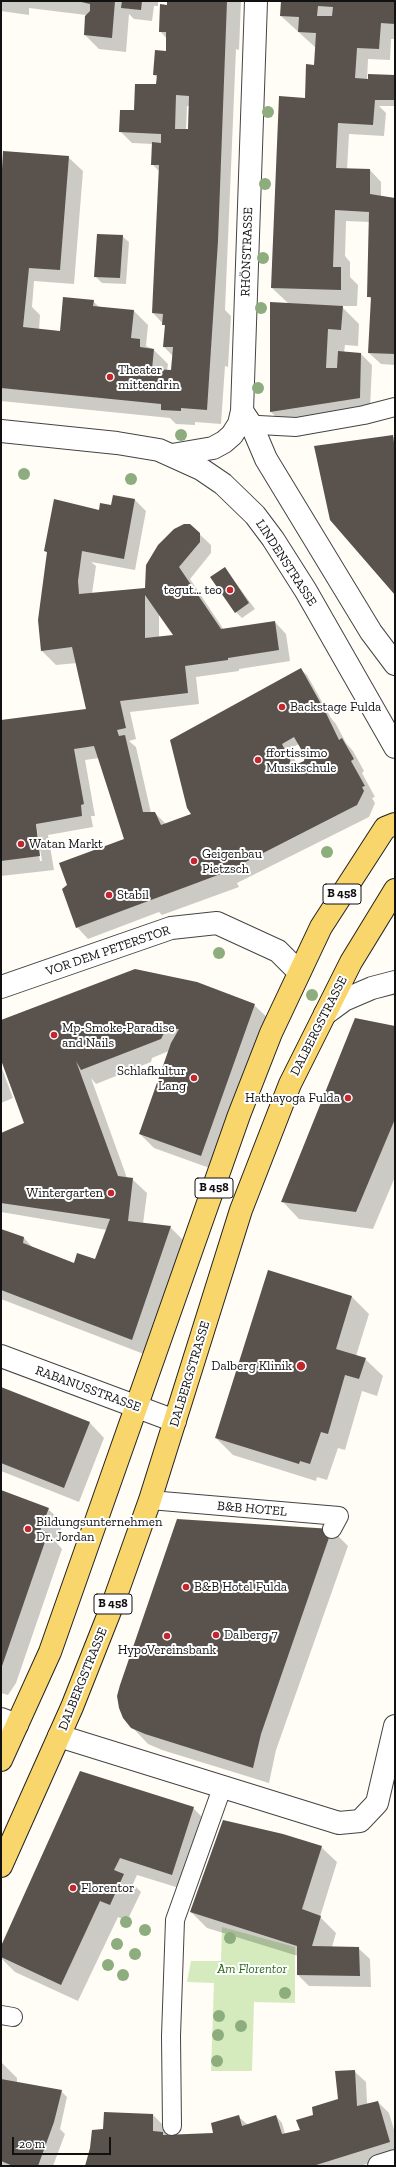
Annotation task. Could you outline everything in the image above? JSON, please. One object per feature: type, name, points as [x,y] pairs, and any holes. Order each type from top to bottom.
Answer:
[{"type":"main road","name":"B 458","points":[[1,1760],[9,1722],[50,1652],[239,1116],[271,1033],[321,927],[385,828],[395,824]]},
{"type":"main road","name":"DALBERGSTRASSE","points":[[1,1866],[59,1736],[114,1601],[150,1500],[241,1210],[264,1147],[309,1043],[350,962],[395,890]]},
{"type":"street","name":"RHÖNSTRASSE","points":[[244,420],[256,1]]},
{"type":"street","points":[[172,455],[213,448],[232,435],[244,420],[371,632],[395,664]]},
{"type":"street","name":"LINDENSTRASSE","points":[[1,431],[141,446],[172,455],[201,470],[223,484],[255,516],[273,539],[310,598],[395,747]]},
{"type":"street","name":"VOR DEM PETERSTOR","points":[[1,987],[171,928],[217,923],[278,951],[299,972]]},
{"type":"street","points":[[325,1014],[344,1000],[372,988],[395,982]]},
{"type":"street","name":"RABANUSSTRASSE","points":[[1,1356],[175,1421]]},
{"type":"street","points":[[59,1736],[222,1788],[339,1823],[360,1821],[378,1803],[395,1726]]},
{"type":"street","points":[[379,2166],[395,2162]]},
{"type":"lane","points":[[244,420],[296,427],[364,415],[395,407]]},
{"type":"lane","name":"B&B HOTEL","points":[[150,1500],[339,1516],[332,1529]]},
{"type":"lane","points":[[172,2126],[171,2036],[175,1920],[222,1788]]},
{"type":"green space","name":"Am Florentor","points":[[222,1927],[295,1947],[295,2003],[254,2002],[252,2071],[211,2071],[214,1983],[187,1982],[191,1961],[221,1961]]},
{"type":"building","points":[[77,1],[115,1],[112,38],[84,35],[85,16],[90,11],[90,4]]},
{"type":"building","points":[[122,1],[142,1],[141,10],[121,8]]},
{"type":"building","points":[[167,1],[227,1],[218,241],[207,410],[181,408],[181,411],[161,410],[161,404],[1,388],[1,186],[3,151],[69,156],[60,270],[29,268],[23,327],[60,331],[63,297],[94,300],[93,306],[134,310],[131,338],[140,339],[140,347],[154,349],[152,369],[171,370],[173,347],[163,347],[165,325],[162,325],[163,314],[152,313],[159,165],[151,165],[152,142],[161,143],[161,134],[119,132],[120,110],[134,110],[135,84],[156,84],[157,75],[153,75],[155,50],[166,51],[166,32],[159,32],[160,4],[167,5]],"holes":[[[176,95],[189,96],[188,129],[175,129]]]},
{"type":"building","points":[[281,1],[395,1],[395,24],[381,23],[379,49],[357,48],[355,78],[368,79],[368,74],[395,75],[395,100],[375,100],[373,125],[338,123],[336,168],[370,169],[370,194],[395,198],[395,354],[368,353],[371,297],[367,297],[369,212],[335,210],[333,267],[341,267],[341,290],[271,288],[279,96],[305,98],[306,64],[314,65],[316,33],[298,32],[299,17],[280,16]],"holes":[[[318,6],[333,7],[332,16],[317,16]]]},
{"type":"building","points":[[97,234],[123,235],[120,278],[94,277]]},
{"type":"building","points":[[270,302],[343,306],[341,330],[328,329],[326,368],[337,368],[338,351],[361,353],[360,398],[270,412]]},
{"type":"building","points":[[393,435],[395,451],[395,595],[330,520],[314,446]]},
{"type":"building","points":[[113,495],[135,499],[124,559],[82,551],[78,581],[79,594],[145,588],[146,565],[158,545],[174,529],[184,524],[190,524],[200,533],[200,542],[179,567],[221,629],[275,621],[279,650],[228,658],[228,660],[185,666],[188,693],[120,701],[126,728],[117,730],[119,736],[125,735],[143,812],[155,812],[161,825],[191,814],[187,808],[170,740],[301,668],[339,740],[342,738],[354,759],[351,761],[365,786],[362,787],[364,791],[357,805],[226,872],[76,928],[62,889],[67,885],[59,863],[124,839],[94,746],[74,749],[84,804],[81,805],[82,816],[36,824],[40,856],[1,861],[1,720],[86,709],[72,647],[41,651],[38,620],[47,552],[44,551],[54,499],[99,510],[100,503],[111,505]],"holes":[[[145,595],[173,635],[145,638]],[[294,737],[305,756],[304,761],[293,766],[282,744]]]},
{"type":"building","name":"tegut… teo","points":[[225,567],[249,603],[235,613],[210,577]]},
{"type":"building","points":[[135,969],[197,982],[255,1004],[201,1156],[139,1134],[171,1043],[179,1029],[166,1029],[161,1039],[81,1070],[76,1061],[118,1176],[133,1178],[128,1221],[171,1226],[132,1340],[1,1290],[1,1229],[24,1237],[23,1243],[74,1263],[77,1253],[95,1259],[110,1219],[1,1203],[1,1133],[24,1123],[1,1060],[1,1020]]},
{"type":"building","points":[[355,1018],[395,1026],[395,1119],[356,1212],[281,1202]]},
{"type":"building","name":"Dalberg Klinik","points":[[268,1270],[352,1296],[336,1349],[366,1358],[359,1379],[345,1375],[328,1434],[321,1432],[310,1464],[300,1461],[299,1464],[215,1438]]},
{"type":"building","points":[[1,1387],[90,1422],[64,1488],[1,1463]]},
{"type":"building","points":[[1,1490],[49,1508],[40,1531],[48,1533],[1,1669]]},
{"type":"building","name":"Dalberg 7","points":[[177,1519],[332,1529],[261,1734],[253,1768],[145,1734],[131,1728],[123,1718],[119,1708],[117,1696],[120,1685]]},
{"type":"building","name":"Florentor","points":[[80,1771],[194,1807],[172,1875],[120,1858],[114,1870],[124,1874],[110,1905],[100,1901],[61,1985],[1,1957],[1,1946]]},
{"type":"building","points":[[223,1820],[283,1834],[322,1846],[302,1909],[321,1916],[312,1946],[359,1947],[360,1976],[297,1975],[297,1946],[190,1912]]},
{"type":"building","points":[[355,2070],[357,2106],[378,2101],[390,2142],[313,2166],[85,2166],[90,2148],[92,2130],[103,2129],[104,2112],[153,2114],[153,2131],[163,2132],[163,2135],[213,2133],[211,2123],[239,2115],[242,2126],[276,2115],[282,2134],[300,2130],[296,2120],[313,2115],[312,2107],[338,2099],[335,2071]]},
{"type":"building","points":[[1,2079],[62,2090],[54,2122],[38,2166],[13,2166],[1,2161]]},
{"type":"place","name":"Theater mittendrin","points":[[110,377]]},
{"type":"place","name":"tegut… teo","points":[[230,590]]},
{"type":"place","name":"Backstage Fulda","points":[[282,707]]},
{"type":"place","name":"ffortissimo Musikschule","points":[[258,760]]},
{"type":"place","name":"Watan Markt","points":[[21,844]]},
{"type":"place","name":"Geigenbau Pietzsch","points":[[194,861]]},
{"type":"place","name":"Stabil","points":[[109,895]]},
{"type":"place","name":"Mp-Smoke-Paradise and Nails","points":[[54,1035]]},
{"type":"place","name":"Schlafkultur Lang","points":[[194,1078]]},
{"type":"place","name":"Hathayoga Fulda","points":[[348,1098]]},
{"type":"place","name":"Wintergarten","points":[[111,1193]]},
{"type":"place","name":"Dalberg Klinik","points":[[301,1366]]},
{"type":"place","name":"Bildungsunternehmen Dr. Jordan","points":[[28,1529]]},
{"type":"place","name":"B&B Hotel Fulda","points":[[186,1587]]},
{"type":"place","name":"Dalberg 7","points":[[216,1635]]},
{"type":"place","name":"HypoVereinsbank","points":[[167,1636]]},
{"type":"place","name":"Florentor","points":[[73,1888]]}]
